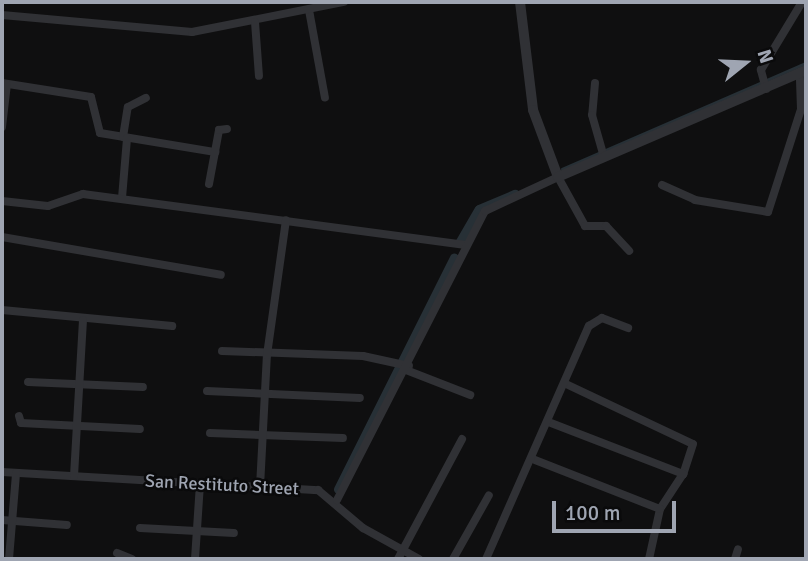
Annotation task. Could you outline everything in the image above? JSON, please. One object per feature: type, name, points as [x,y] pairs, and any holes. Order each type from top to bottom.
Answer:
[{"type":"street","points":[[298,2],[305,11],[325,98]]},
{"type":"street","points":[[2,15],[141,31],[255,22],[344,2]]},
{"type":"street","points":[[520,2],[533,110],[558,177],[585,226],[606,226],[629,251]]},
{"type":"street","points":[[763,84],[802,2]]},
{"type":"street","points":[[255,22],[259,76]]},
{"type":"street","points":[[337,500],[485,211],[558,177],[602,152],[763,84],[803,72],[801,109],[768,212],[695,200],[662,185]]},
{"type":"street","points":[[2,127],[4,83],[91,97],[96,130],[215,152]]},
{"type":"street","points":[[595,83],[592,116],[602,152]]},
{"type":"street","points":[[122,198],[128,107],[146,98]]},
{"type":"street","points":[[209,184],[219,130],[227,129]]},
{"type":"street","points":[[2,201],[48,205],[73,193],[466,245]]},
{"type":"street","points":[[260,487],[267,355],[286,220]]},
{"type":"street","points":[[2,237],[220,275]]},
{"type":"street","points":[[2,310],[83,320],[172,326]]},
{"type":"street","points":[[74,476],[83,320]]},
{"type":"street","points":[[486,559],[535,460],[593,321],[628,328]]},
{"type":"street","points":[[222,351],[405,365],[470,395]]},
{"type":"street","points":[[28,382],[143,387]]},
{"type":"street","points":[[566,384],[692,443],[683,474],[660,509],[649,559]]},
{"type":"street","points":[[207,391],[265,396],[360,398]]},
{"type":"street","points":[[19,416],[22,423],[140,429]]},
{"type":"street","points":[[551,424],[683,474]]},
{"type":"street","points":[[210,433],[343,438]]},
{"type":"street","points":[[398,559],[461,439]]},
{"type":"street","points":[[535,460],[660,509]]},
{"type":"street","name":"San Restituto Street","points":[[2,472],[318,490],[337,500],[363,528],[419,559]]},
{"type":"street","points":[[9,559],[16,473]]},
{"type":"street","points":[[195,559],[200,484]]},
{"type":"street","points":[[453,559],[489,495]]},
{"type":"street","points":[[2,520],[66,525]]},
{"type":"street","points":[[140,528],[234,533]]},
{"type":"street","points":[[735,559],[738,549]]},
{"type":"street","points":[[117,553],[132,559]]},
{"type":"waterway","points":[[562,169],[806,63]]},
{"type":"waterway","points":[[459,243],[479,209],[515,194]]},
{"type":"waterway","points":[[338,489],[454,257]]}]
